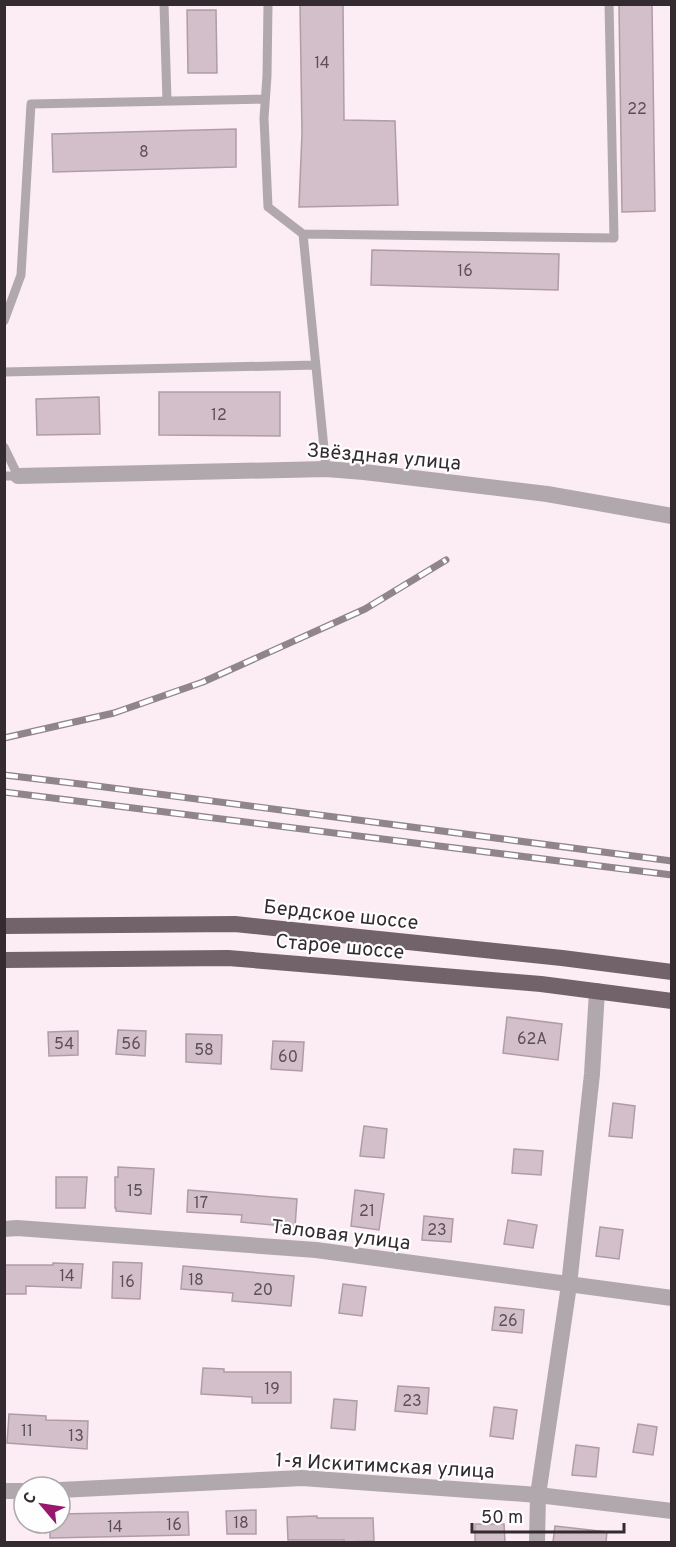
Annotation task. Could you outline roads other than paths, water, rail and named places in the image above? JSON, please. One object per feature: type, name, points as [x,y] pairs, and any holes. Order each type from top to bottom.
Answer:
[{"type":"highway","name":"Бердское шоссе","points":[[4,926],[235,924],[562,958],[672,972]]},
{"type":"highway","name":"Старое шоссе","points":[[4,960],[228,958],[541,984],[672,1001]]},
{"type":"street","name":"Звёздная улица","points":[[11,476],[326,469],[547,494],[672,516]]},
{"type":"street","points":[[537,1542],[538,1495],[569,1285],[592,1074],[597,991]]},
{"type":"street","name":"Таловая улица","points":[[4,1229],[16,1228],[315,1250],[672,1298]]},
{"type":"street","name":"1-я Искитимская улица","points":[[72,1489],[302,1478],[538,1495],[672,1511]]},
{"type":"lane","points":[[164,4],[167,101]]},
{"type":"lane","points":[[268,4],[264,118],[268,207],[303,234],[614,238],[609,4]]},
{"type":"lane","points":[[4,321],[21,275],[31,104],[266,99]]},
{"type":"lane","points":[[303,234],[326,469]]},
{"type":"lane","points":[[4,372],[315,365]]},
{"type":"lane","points":[[4,447],[11,476]]},
{"type":"railway","points":[[4,738],[114,713],[203,682],[365,609],[446,560]]},
{"type":"railway","points":[[4,775],[672,861]]},
{"type":"railway","points":[[4,792],[672,875]]}]
